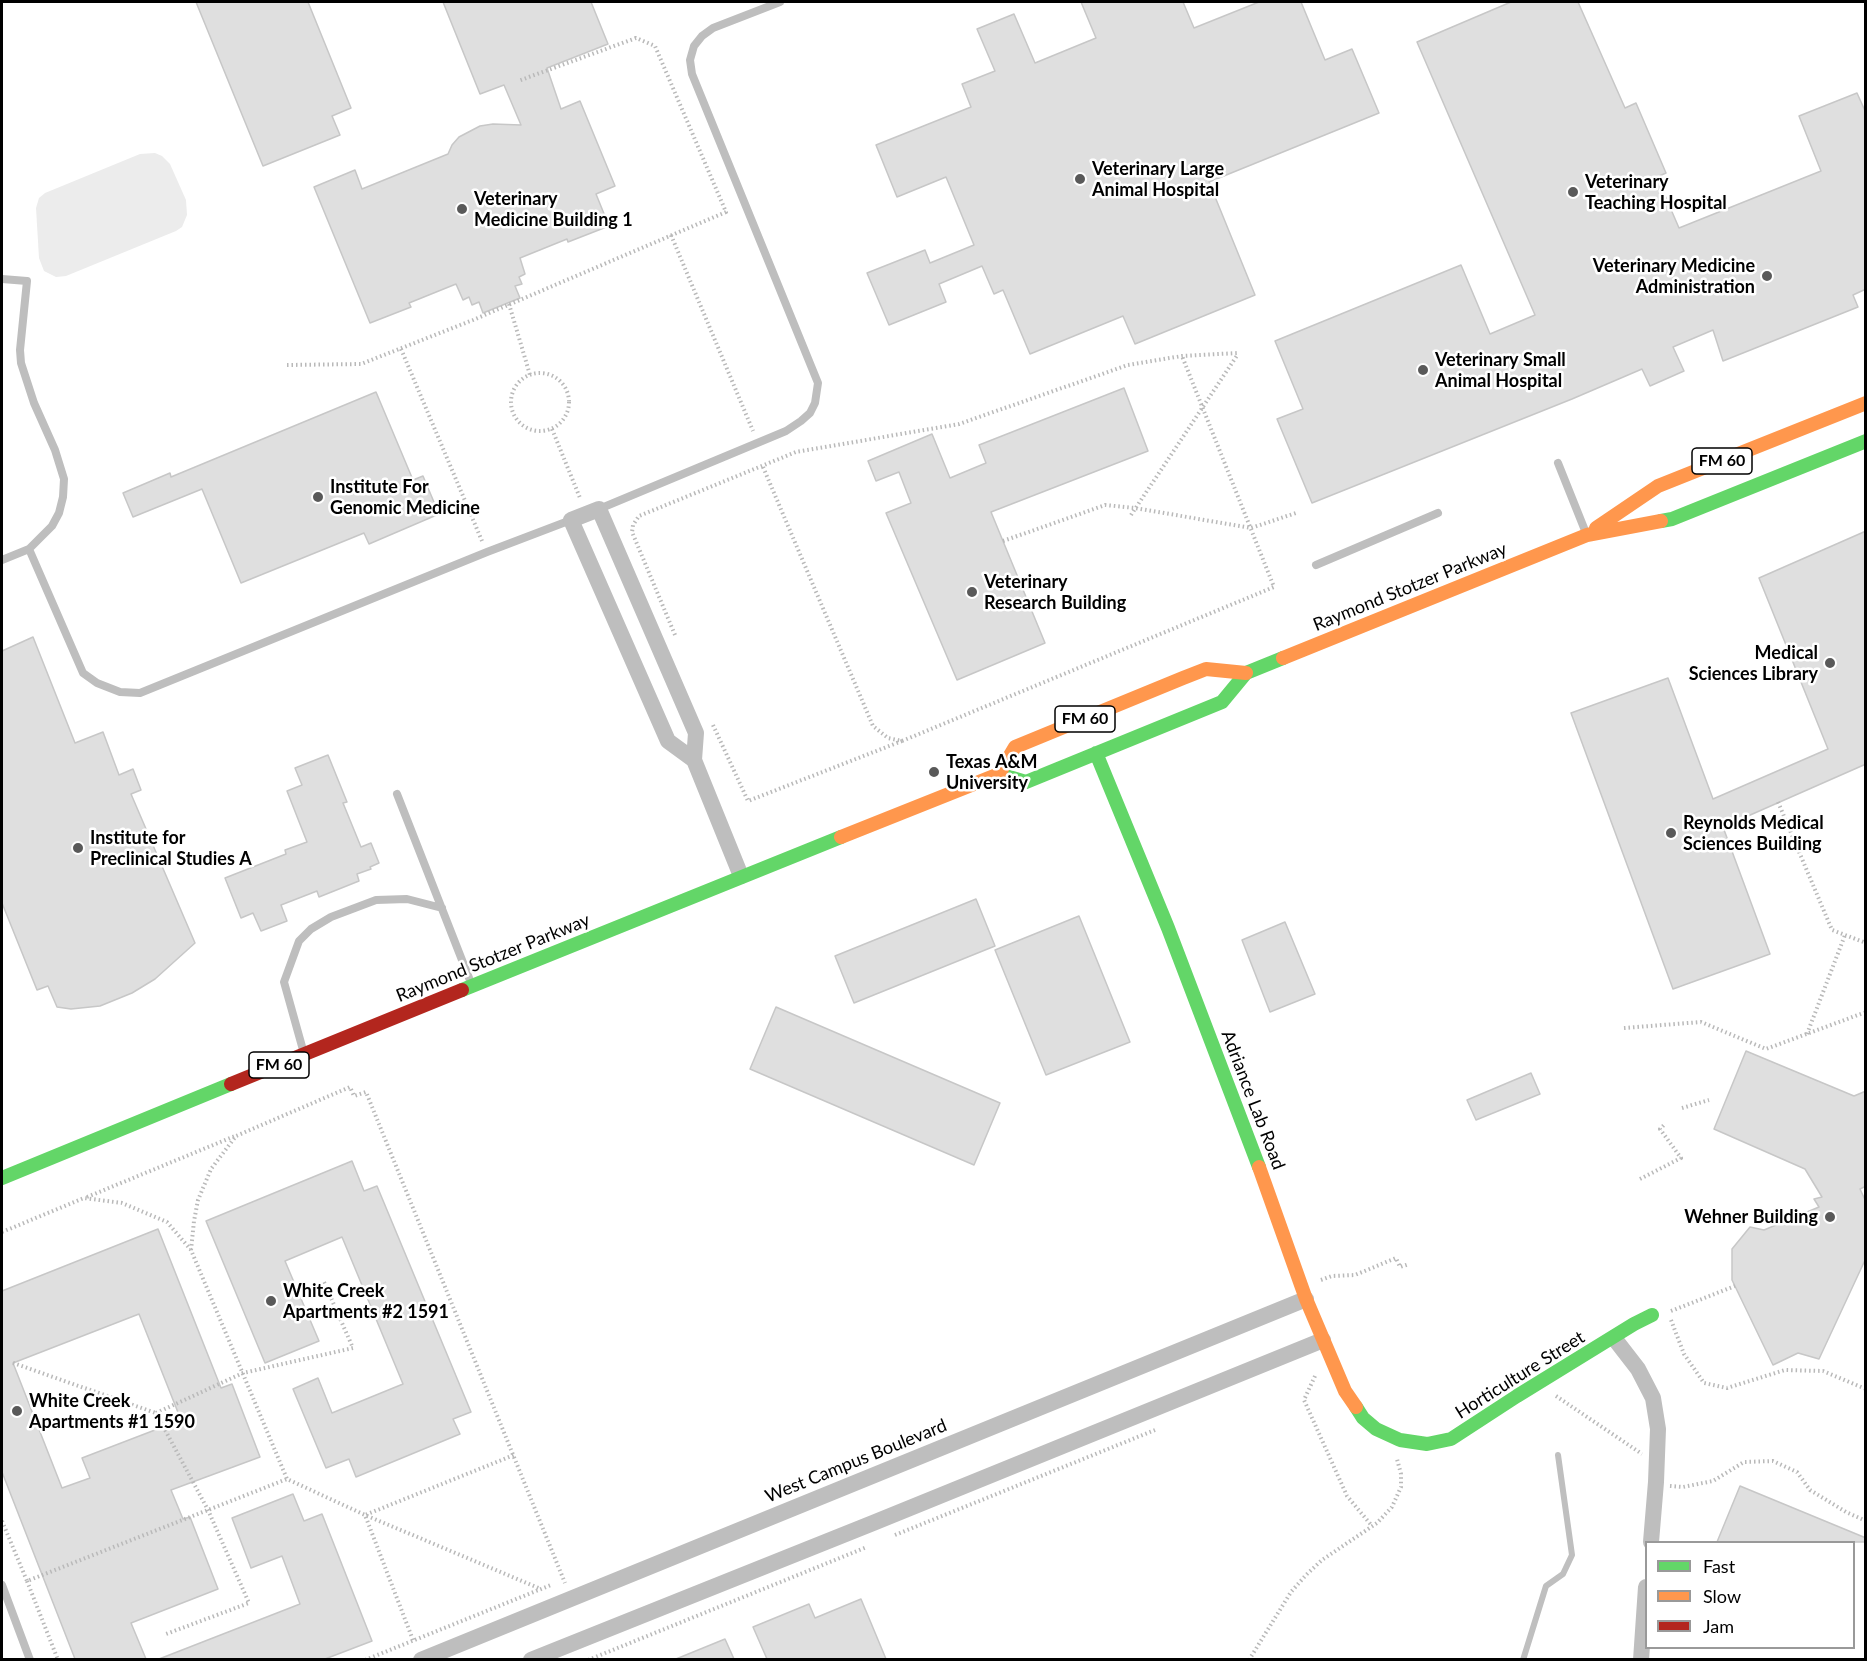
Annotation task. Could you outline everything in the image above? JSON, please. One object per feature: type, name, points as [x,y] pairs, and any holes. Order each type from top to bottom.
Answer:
[{"type":"main road","name":"Raymond Stotzer Parkway","points":[[2,1178],[741,876],[999,774],[1015,747],[1183,678],[1206,669],[1246,673],[1587,535],[1672,519],[1791,452],[1866,403]]},
{"type":"main road","name":"Raymond Stotzer Parkway","points":[[1587,535],[1658,486],[1791,452],[1866,441]]},
{"type":"main road","name":"Raymond Stotzer Parkway","points":[[999,774],[1026,782],[1222,702],[1246,673]]},
{"type":"main road","points":[[1169,697],[1183,678]]},
{"type":"main road","points":[[1096,753],[1098,741],[1102,736]]},
{"type":"main road","name":"Adriance Lab Road","points":[[1096,753],[1177,951],[1323,1340],[1353,1405],[1376,1429],[1400,1440]]},
{"type":"main road","name":"Horticulture Street","points":[[1400,1440],[1427,1444],[1451,1439],[1517,1396],[1652,1315]]},
{"type":"street","points":[[586,514],[668,741],[694,760]]},
{"type":"street","points":[[586,514],[696,733],[694,760],[741,876]]},
{"type":"street","name":"West Campus Boulevard","points":[[421,1659],[1306,1299]]},
{"type":"street","points":[[1614,1338],[1638,1369],[1653,1398],[1658,1429],[1651,1541]]},
{"type":"street","points":[[531,1659],[1323,1340]]},
{"type":"street","points":[[1641,1659],[1645,1611]]},
{"type":"lane","points":[[28,549],[83,673],[97,684],[130,693],[140,693],[586,514],[786,431],[806,417],[815,403],[818,383],[692,74],[690,60],[694,46],[713,28],[780,2]]},
{"type":"lane","points":[[2,279],[27,281],[20,350],[21,363],[34,404],[55,450],[64,479],[59,513],[43,537],[28,549],[2,560]]},
{"type":"lane","points":[[1558,463],[1587,535]]},
{"type":"lane","points":[[1316,565],[1438,513]]},
{"type":"lane","points":[[397,794],[472,986]]},
{"type":"lane","points":[[304,1054],[284,982],[299,941],[310,929],[331,917],[376,900],[407,899],[442,908]]},
{"type":"lane","points":[[2,1585],[30,1659]]},
{"type":"path","points":[[287,365],[361,364],[726,212],[655,46],[636,38],[518,81]]},
{"type":"path","points":[[671,235],[758,441],[765,466],[873,726],[888,738],[902,741]]},
{"type":"path","points":[[509,304],[530,375]]},
{"type":"path","points":[[400,349],[487,552]]},
{"type":"path","points":[[676,639],[634,540],[632,532],[635,520],[639,516],[796,452],[959,424],[1128,365],[1182,356],[1238,353],[1131,515]]},
{"type":"path","points":[[709,716],[748,801],[902,741],[1274,587],[1182,356]]},
{"type":"path","points":[[540,373],[550,375],[566,387],[570,406],[567,416],[552,429],[542,432],[524,427],[513,413],[512,395],[522,380],[530,375],[540,373]]},
{"type":"path","points":[[552,429],[586,514]]},
{"type":"path","points":[[1003,541],[1105,505],[1251,528],[1296,513]]},
{"type":"path","points":[[1778,802],[1832,930],[1866,943]]},
{"type":"path","points":[[1807,1034],[1845,935]]},
{"type":"path","points":[[1624,1028],[1701,1022],[1766,1049],[1866,1012]]},
{"type":"path","points":[[2,1232],[236,1136],[350,1086],[354,1096],[366,1092],[568,1589]]},
{"type":"path","points":[[1682,1108],[1709,1100]]},
{"type":"path","points":[[1640,1179],[1681,1158],[1660,1129],[1664,1125]]},
{"type":"path","points":[[191,1250],[198,1200],[211,1169],[236,1136]]},
{"type":"path","points":[[84,1198],[122,1203],[167,1222],[191,1250],[287,1479],[365,1515],[541,1589]]},
{"type":"path","points":[[1317,1281],[1332,1276],[1355,1275],[1396,1258],[1400,1267],[1409,1264]]},
{"type":"path","points":[[156,1413],[243,1373],[353,1348],[324,1282]]},
{"type":"path","points":[[1735,1286],[1668,1312],[1684,1354],[1704,1383],[1727,1388],[1785,1370],[1823,1371],[1866,1389]]},
{"type":"path","points":[[13,1363],[156,1413],[208,1510],[249,1603],[166,1634]]},
{"type":"path","points":[[1315,1376],[1304,1400],[1347,1496],[1372,1526]]},
{"type":"path","points":[[1553,1395],[1642,1454],[1656,1482],[1666,1486],[1683,1487],[1713,1481],[1744,1462],[1773,1461],[1797,1472],[1810,1490],[1846,1512],[1866,1521]]},
{"type":"path","points":[[895,1535],[1155,1430]]},
{"type":"path","points":[[365,1515],[514,1455]]},
{"type":"path","points":[[1388,1457],[1407,1462]]},
{"type":"path","points":[[1249,1659],[1291,1592],[1306,1575],[1384,1516],[1399,1496],[1401,1474],[1397,1459]]},
{"type":"path","points":[[27,1581],[287,1479]]},
{"type":"path","points":[[365,1515],[413,1640]]},
{"type":"path","points":[[2,1521],[58,1659]]},
{"type":"path","points":[[588,1659],[867,1547]]},
{"type":"path","points":[[365,1659],[551,1585]]},
{"type":"shaded area","points":[[155,153],[170,164],[186,200],[187,215],[182,227],[66,276],[56,277],[44,271],[39,258],[36,208],[39,198],[45,193],[140,154]]},
{"type":"building","points":[[196,2],[308,2],[351,108],[332,116],[340,135],[263,166]]},
{"type":"building","name":"Veterinary Medicine Building 1","points":[[443,2],[591,2],[608,44],[547,68],[561,109],[580,101],[615,186],[596,194],[609,226],[568,242],[567,239],[520,258],[525,274],[519,277],[522,284],[515,286],[520,298],[483,313],[479,302],[472,305],[469,297],[463,300],[456,284],[409,303],[411,307],[370,323],[314,187],[355,170],[362,189],[448,154],[459,137],[480,126],[521,125],[504,85],[480,94]]},
{"type":"building","name":"Veterinary Large Animal Hospital","points":[[1081,2],[1183,2],[1194,28],[1259,2],[1301,2],[1325,60],[1352,49],[1379,113],[1209,182],[1255,295],[1135,344],[1123,316],[1030,354],[1003,290],[994,294],[982,266],[939,284],[946,302],[889,325],[867,273],[925,250],[930,263],[974,245],[946,177],[897,197],[876,145],[971,107],[962,84],[995,71],[977,29],[1014,14],[1035,63],[1096,38]]},
{"type":"building","points":[[1511,2],[1578,2],[1625,108],[1636,103],[1666,173],[1657,177],[1679,228],[1821,171],[1799,116],[1857,93],[1866,113],[1866,289],[1853,295],[1858,307],[1723,361],[1713,330],[1673,347],[1684,371],[1650,386],[1642,369],[1312,503],[1277,419],[1303,409],[1275,341],[1461,265],[1490,334],[1535,315],[1417,42]]},
{"type":"building","name":"Veterinary Research Building","points":[[1124,388],[1148,451],[991,512],[1045,643],[957,680],[886,513],[911,503],[899,472],[876,481],[868,461],[932,434],[950,478],[986,463],[979,445]]},
{"type":"building","name":"Institute For Genomic Medicine","points":[[376,392],[413,480],[423,476],[439,514],[369,544],[364,533],[241,583],[202,489],[133,517],[123,493],[170,473],[171,477]]},
{"type":"building","name":"Reynolds Medical Sciences Building","points":[[1866,531],[1866,764],[1723,827],[1770,954],[1673,989],[1571,713],[1668,678],[1713,799],[1828,749],[1759,578]]},
{"type":"building","name":"Institute for Preclinical Studies A","points":[[33,637],[75,743],[103,732],[119,775],[133,769],[141,790],[131,794],[195,943],[155,979],[132,993],[100,1006],[71,1009],[57,1007],[48,986],[37,990],[2,903],[2,651]]},
{"type":"building","points":[[328,755],[347,802],[343,803],[361,847],[371,843],[379,863],[357,874],[359,881],[319,897],[317,891],[281,905],[287,921],[261,931],[253,913],[241,918],[225,878],[286,854],[285,850],[307,842],[287,791],[302,785],[295,768]]},
{"type":"building","points":[[976,899],[995,946],[854,1003],[835,956]]},
{"type":"building","points":[[1079,916],[1130,1042],[1046,1075],[995,950]]},
{"type":"building","points":[[1285,922],[1315,994],[1270,1012],[1242,940]]},
{"type":"building","points":[[776,1007],[1000,1103],[974,1165],[750,1069]]},
{"type":"building","name":"Wehner Building","points":[[1746,1051],[1854,1096],[1866,1091],[1866,1186],[1860,1189],[1866,1202],[1866,1258],[1819,1359],[1798,1353],[1773,1365],[1732,1280],[1732,1249],[1750,1227],[1764,1230],[1819,1207],[1814,1199],[1822,1197],[1805,1169],[1714,1129]]},
{"type":"building","points":[[1531,1073],[1540,1094],[1476,1120],[1467,1100]]},
{"type":"building","name":"White Creek Apartments #2 1591","points":[[352,1161],[364,1191],[377,1186],[471,1412],[453,1419],[460,1434],[356,1477],[349,1459],[326,1468],[293,1389],[318,1378],[332,1413],[403,1384],[342,1237],[285,1261],[319,1341],[265,1363],[206,1221]]},
{"type":"building","points":[[158,1229],[221,1388],[232,1384],[260,1457],[171,1490],[183,1519],[190,1517],[218,1589],[131,1623],[146,1659],[75,1659],[2,1472],[2,1291]],"holes":[[[139,1314],[181,1420],[82,1458],[90,1478],[62,1488],[13,1363]]]},
{"type":"building","points":[[1740,1486],[1866,1538],[1866,1542],[1717,1541]]},
{"type":"building","points":[[293,1494],[304,1521],[322,1514],[372,1641],[325,1659],[159,1659],[300,1604],[282,1556],[251,1568],[232,1518]]},
{"type":"building","points":[[861,1599],[886,1659],[767,1659],[753,1627],[809,1604],[815,1618]]},
{"type":"building","points":[[725,1639],[734,1659],[676,1659]]},
{"type":"waterway","points":[[1523,1660],[1546,1586],[1563,1574],[1572,1555],[1558,1455]]},
{"type":"traffic: fast","points":[[1661,521],[1672,519],[1866,441]]},
{"type":"traffic: fast","points":[[999,774],[1026,782],[1222,702],[1246,673],[1283,658]]},
{"type":"traffic: fast","points":[[1096,753],[1168,928],[1259,1167]]},
{"type":"traffic: fast","points":[[462,990],[841,837]]},
{"type":"traffic: fast","points":[[2,1178],[231,1084]]},
{"type":"traffic: fast","points":[[1356,1407],[1363,1418],[1376,1429],[1400,1440],[1427,1444],[1451,1439],[1517,1396],[1652,1315]]},
{"type":"traffic: slow","points":[[1596,528],[1658,486],[1866,403]]},
{"type":"traffic: slow","points":[[1283,658],[1587,535],[1661,521]]},
{"type":"traffic: slow","points":[[841,837],[999,774],[1015,747],[1183,678],[1206,669],[1246,673]]},
{"type":"traffic: slow","points":[[1259,1167],[1306,1299],[1345,1391],[1356,1407]]},
{"type":"traffic: jam","points":[[231,1084],[462,990]]},
{"type":"place","name":"Veterinary Large Animal Hospital","points":[[1080,179]]},
{"type":"place","name":"Veterinary Teaching Hospital","points":[[1573,192]]},
{"type":"place","name":"Veterinary Medicine Building 1","points":[[462,209]]},
{"type":"place","name":"Veterinary Medicine Administration","points":[[1767,276]]},
{"type":"place","name":"Veterinary Small Animal Hospital","points":[[1423,370]]},
{"type":"place","name":"Institute For Genomic Medicine","points":[[318,497]]},
{"type":"place","name":"Veterinary Research Building","points":[[972,592]]},
{"type":"place","name":"Medical Sciences Library","points":[[1830,663]]},
{"type":"place","name":"Texas A&M University","points":[[934,772]]},
{"type":"place","name":"Reynolds Medical Sciences Building","points":[[1671,833]]},
{"type":"place","name":"Institute for Preclinical Studies A","points":[[78,848]]},
{"type":"place","name":"Wehner Building","points":[[1830,1217]]},
{"type":"place","name":"White Creek Apartments #2 1591","points":[[271,1301]]},
{"type":"place","name":"White Creek Apartments #1 1590","points":[[17,1411]]}]
